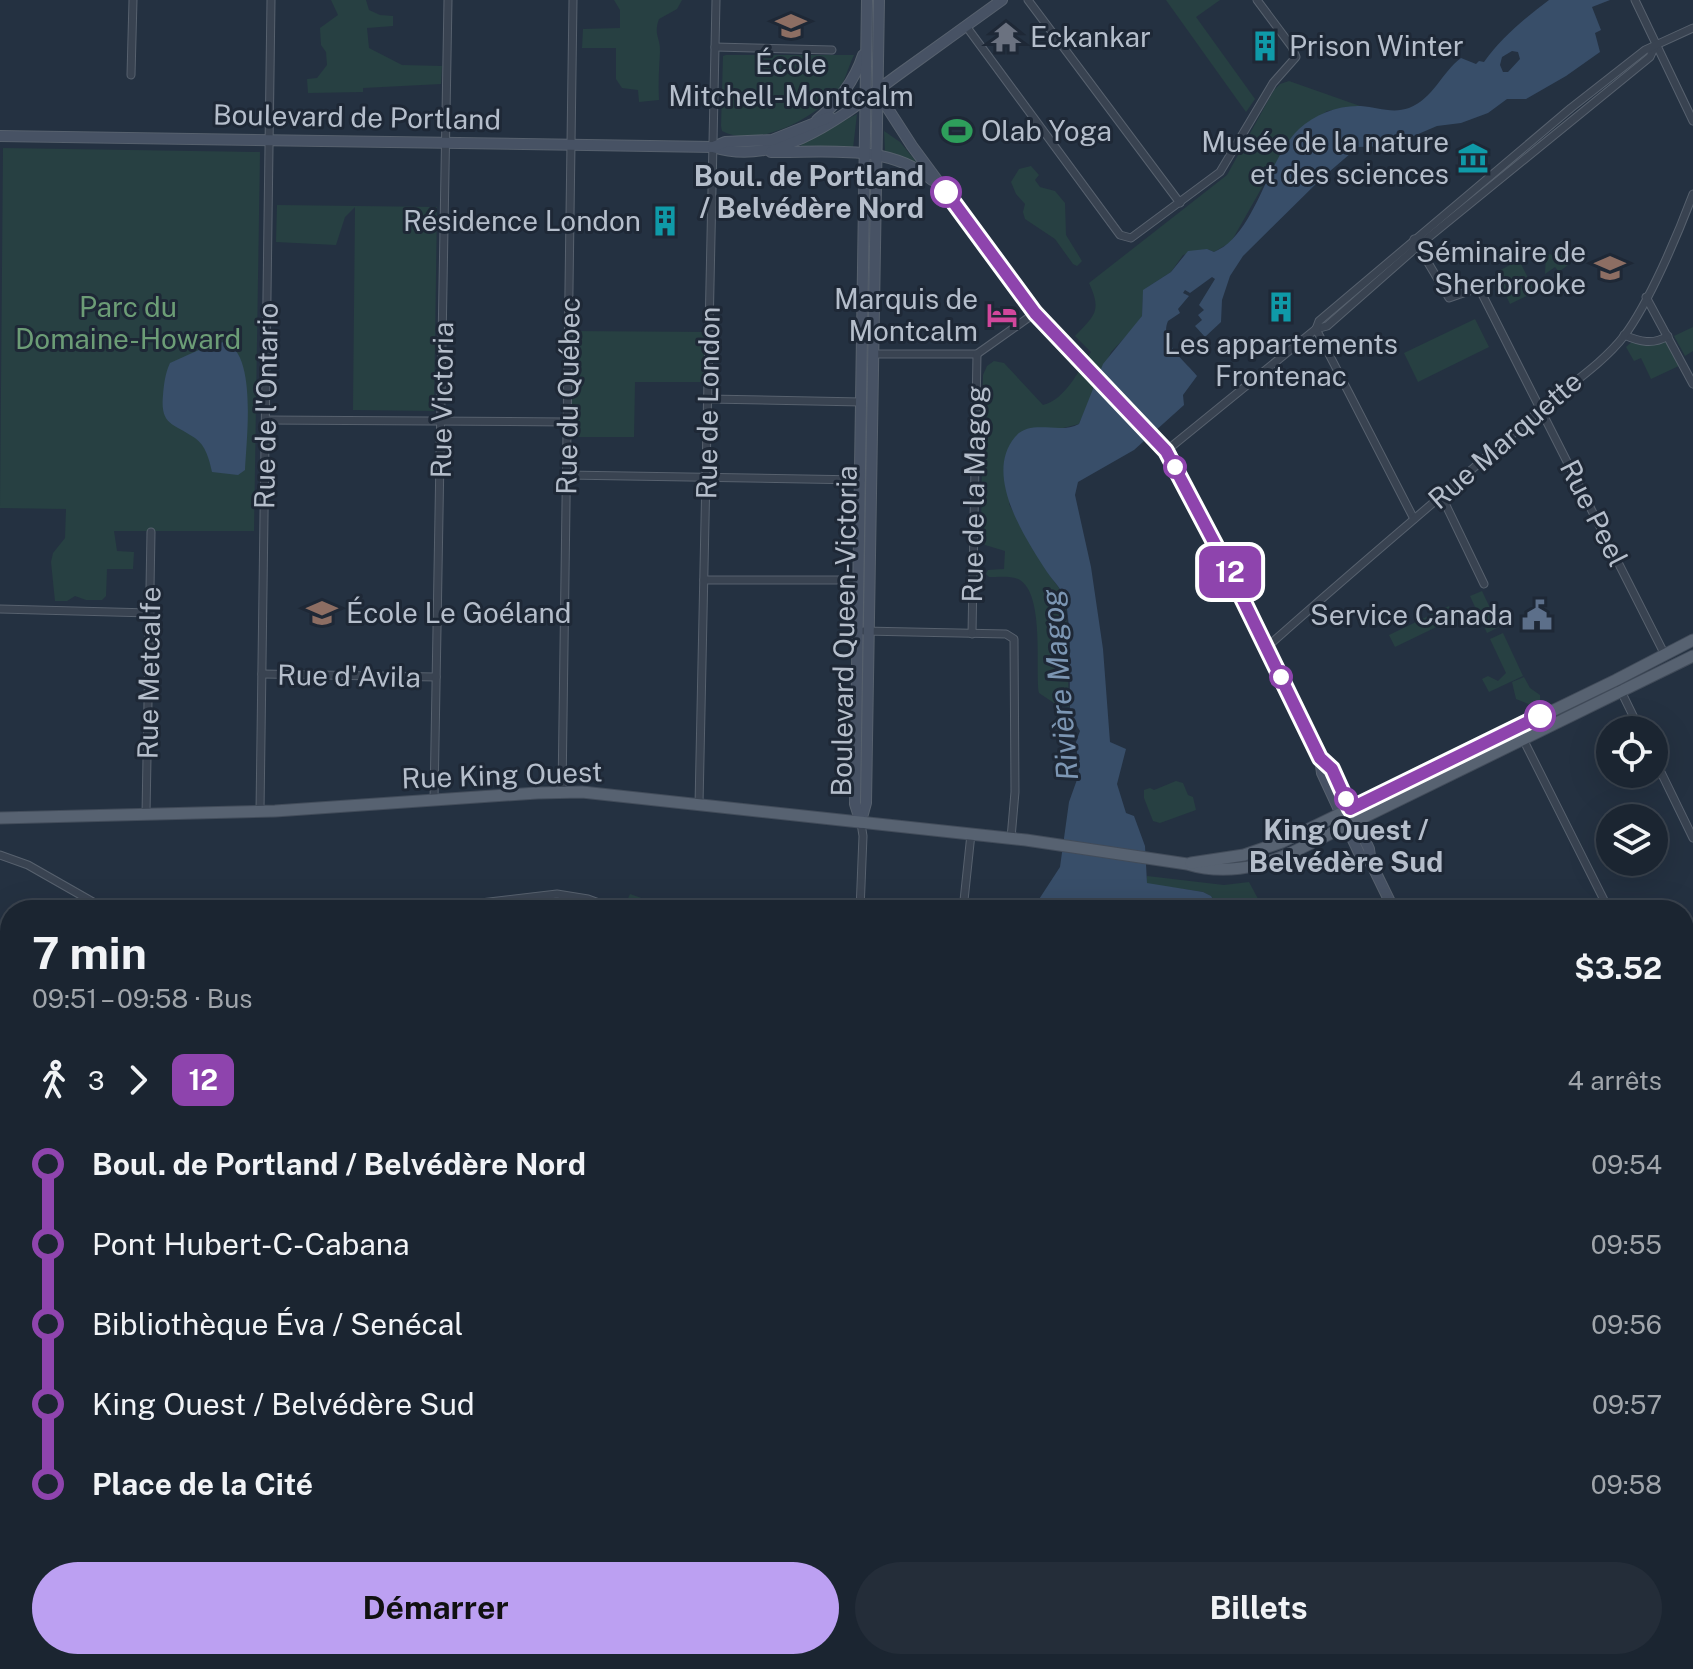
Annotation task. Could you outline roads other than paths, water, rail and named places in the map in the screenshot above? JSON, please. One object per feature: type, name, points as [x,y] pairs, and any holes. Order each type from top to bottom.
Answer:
[{"type":"main road","name":"Boulevard Queen-Victoria","points":[[861,823],[866,803],[871,631],[874,354],[872,155],[866,113],[867,0]]},
{"type":"main road","name":"Boulevard Queen-Victoria","points":[[861,823],[855,804],[862,402],[872,155],[878,119],[879,0]]},
{"type":"main road","name":"Boulevard de Portland","points":[[0,136],[713,147],[743,151],[793,142],[854,110],[878,89],[1002,0]]},
{"type":"main road","points":[[810,125],[832,106],[851,81],[862,59],[867,34]]},
{"type":"main road","points":[[878,89],[912,146],[1035,313],[1166,451],[1267,647],[1320,758],[1322,773],[1346,811],[1360,855],[1371,863],[1389,900]]},
{"type":"main road","name":"Boulevard de Portland","points":[[713,147],[725,142],[772,140],[854,110]]},
{"type":"main road","points":[[854,110],[878,119],[912,146]]},
{"type":"main road","points":[[743,151],[872,155],[913,166],[946,192]]},
{"type":"main road","points":[[1187,864],[1214,871],[1261,865],[1523,738],[1618,686],[1692,640]]},
{"type":"main road","points":[[1187,864],[1261,851],[1517,726],[1693,656]]},
{"type":"main road","name":"Rue King Ouest","points":[[0,818],[260,811],[562,792],[1011,838],[1187,864]]},
{"type":"street","points":[[131,75],[133,0]]},
{"type":"street","name":"Rue de l'Ontario","points":[[260,811],[271,0]]},
{"type":"street","name":"Rue Victoria","points":[[434,800],[448,0]]},
{"type":"street","name":"Rue du Québec","points":[[562,792],[573,0]]},
{"type":"street","name":"Rue de London","points":[[699,805],[716,0]]},
{"type":"street","points":[[1028,0],[1180,203]]},
{"type":"street","points":[[966,26],[1120,235],[1127,238],[1137,235],[1220,172],[1273,83],[1295,60],[1295,52],[1257,0]]},
{"type":"street","points":[[1637,2],[1693,120]]},
{"type":"street","points":[[1166,451],[1316,329],[1327,326],[1416,243],[1650,57],[1656,44],[1693,28]]},
{"type":"street","points":[[715,47],[832,50]]},
{"type":"street","name":"Rue Marquette","points":[[1267,647],[1608,353],[1624,335],[1646,297],[1692,197]]},
{"type":"street","name":"Rue Peel","points":[[1416,243],[1449,298],[1480,290],[1665,655]]},
{"type":"street","points":[[1646,297],[1693,384]]},
{"type":"street","points":[[874,354],[977,354],[1035,313]]},
{"type":"street","points":[[1316,329],[1414,519]]},
{"type":"street","points":[[1624,335],[1646,343],[1668,336]]},
{"type":"street","name":"Rue de la Magog","points":[[972,634],[977,354]]},
{"type":"street","points":[[708,399],[862,402]]},
{"type":"street","points":[[266,420],[567,422]]},
{"type":"street","points":[[566,475],[861,480]]},
{"type":"street","points":[[1442,497],[1484,584]]},
{"type":"street","name":"Rue Metcalfe","points":[[146,814],[151,532]]},
{"type":"street","points":[[704,580],[859,580]]},
{"type":"street","points":[[0,609],[150,613]]},
{"type":"street","points":[[858,631],[1006,634],[1014,639],[1015,792],[1011,838]]},
{"type":"street","name":"Rue d'Avila","points":[[262,674],[436,677]]},
{"type":"street","points":[[1618,686],[1633,716]]},
{"type":"street","points":[[1517,726],[1604,900]]},
{"type":"street","points":[[1668,787],[1693,838]]},
{"type":"street","points":[[860,900],[861,823]]},
{"type":"street","points":[[964,900],[971,834]]},
{"type":"street","points":[[0,855],[28,865],[89,900]]},
{"type":"street","points":[[506,900],[557,894],[591,900]]},
{"type":"water","points":[[1549,0],[1610,0],[1592,7],[1601,30],[1595,33],[1600,52],[1566,76],[1526,99],[1507,99],[1488,113],[1461,123],[1437,126],[1390,146],[1358,147],[1243,256],[1230,276],[1222,300],[1221,322],[1205,337],[1195,326],[1202,320],[1198,315],[1204,310],[1199,305],[1215,279],[1212,277],[1190,293],[1185,290],[1183,293],[1189,296],[1178,309],[1180,313],[1168,321],[1166,329],[1174,350],[1197,376],[1183,395],[1184,405],[1134,450],[1078,482],[1075,495],[1091,567],[1103,649],[1110,742],[1126,749],[1117,784],[1126,813],[1134,816],[1145,846],[1147,883],[1203,892],[1213,900],[1039,900],[1060,867],[1069,802],[1079,774],[1076,742],[1080,731],[1070,714],[1070,644],[1065,599],[1028,542],[1011,506],[1003,469],[1006,452],[1015,437],[1029,428],[1063,428],[1079,424],[1103,364],[1142,316],[1143,290],[1171,272],[1188,251],[1207,249],[1214,252],[1228,243],[1250,214],[1278,159],[1299,129],[1320,115],[1344,107],[1409,108],[1425,98],[1461,58],[1476,64],[1484,62],[1523,21]],"holes":[[[1512,51],[1518,52],[1520,59],[1508,72],[1503,72],[1500,65],[1502,57]]]},
{"type":"water","points":[[224,342],[235,349],[242,362],[248,399],[245,470],[238,475],[212,472],[202,445],[166,418],[163,405],[170,363],[212,344]]},
{"type":"place","name":"École Mitchell-Montcalm","points":[[791,26]]},
{"type":"place","name":"Eckankar","points":[[1006,37]]},
{"type":"place","name":"Prison Winter","points":[[1265,46]]},
{"type":"place","name":"Olab Yoga","points":[[957,131]]},
{"type":"place","name":"Musée de la nature et des sciences","points":[[1473,158]]},
{"type":"place","name":"Boul. de Portland / Belvédère Nord","points":[[946,192]]},
{"type":"place","name":"Résidence London","points":[[665,221]]},
{"type":"place","name":"Séminaire de Sherbrooke","points":[[1610,268]]},
{"type":"place","name":"Les appartements Frontenac","points":[[1281,307]]},
{"type":"place","name":"Marquis de Montcalm","points":[[1002,315]]},
{"type":"place","name":"École Le Goéland","points":[[322,613]]},
{"type":"place","name":"Service Canada","points":[[1537,615]]},
{"type":"place","name":"King Ouest / Belvédère Sud","points":[[1346,799]]},
{"type":"park label","name":"Parc du Domaine-Howard","points":[[128,323]]},
{"type":"water label","name":"Rivière Magog","points":[[1060,685]]}]
